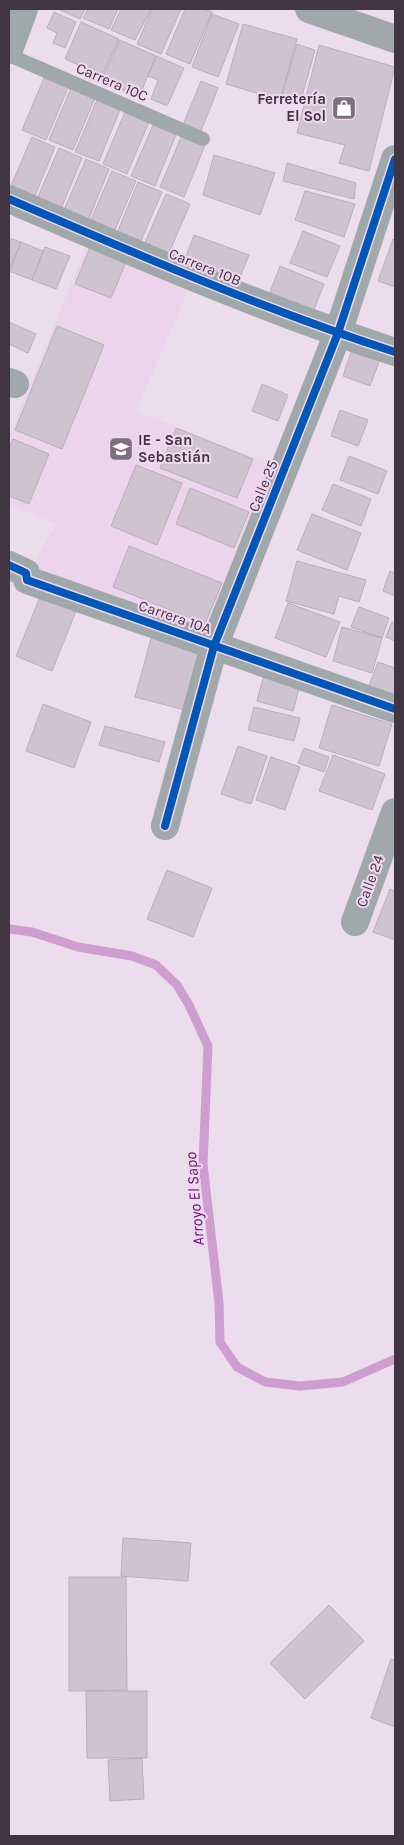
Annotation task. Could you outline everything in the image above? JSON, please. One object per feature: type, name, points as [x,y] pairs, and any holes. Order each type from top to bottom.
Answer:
[{"type":"street","points":[[9,50],[24,9]]},
{"type":"street","points":[[309,9],[395,39]]},
{"type":"street","name":"Calle 25","points":[[165,826],[214,646],[338,333],[395,160]]},
{"type":"street","name":"Carrera 10B","points":[[9,199],[176,270],[338,333],[395,352]]},
{"type":"street","name":"Carrera 10A","points":[[9,565],[26,573],[26,580],[395,709]]},
{"type":"street","name":"Calle 24","points":[[355,922],[395,812]]},
{"type":"lane","name":"Carrera 10C","points":[[9,55],[203,139]]},
{"type":"shaded area","name":"IE - San Sebastián","points":[[88,243],[190,286],[136,411],[269,463],[210,631],[32,567],[56,524],[9,504],[9,436]]},
{"type":"building","points":[[58,9],[85,9],[80,19]]},
{"type":"building","points":[[88,9],[118,9],[109,29],[83,18]]},
{"type":"building","points":[[121,9],[151,9],[135,40],[111,30]]},
{"type":"building","points":[[152,9],[181,9],[161,54],[137,44]]},
{"type":"building","points":[[185,9],[203,9],[212,12],[190,64],[166,54]]},
{"type":"building","points":[[54,12],[76,22],[65,48],[53,43],[57,33],[47,28]]},
{"type":"building","points":[[212,14],[239,24],[218,77],[192,67]]},
{"type":"building","points":[[81,22],[119,39],[102,75],[65,59]]},
{"type":"building","points":[[243,24],[297,39],[280,100],[226,84]]},
{"type":"building","points":[[120,40],[156,56],[139,97],[101,81]]},
{"type":"building","points":[[297,44],[315,50],[301,100],[282,95]]},
{"type":"building","name":"Ferretería El Sol","points":[[319,45],[395,67],[369,171],[339,163],[345,145],[297,133]]},
{"type":"building","points":[[156,56],[184,68],[167,106],[151,99],[158,80],[148,76]]},
{"type":"building","points":[[44,78],[68,88],[46,140],[22,130]]},
{"type":"building","points":[[201,81],[218,88],[201,131],[183,125]]},
{"type":"building","points":[[71,88],[95,98],[73,150],[49,140]]},
{"type":"building","points":[[97,100],[120,110],[99,161],[75,152]]},
{"type":"building","points":[[125,112],[149,122],[127,174],[103,164]]},
{"type":"building","points":[[153,125],[176,135],[155,186],[131,176]]},
{"type":"building","points":[[182,135],[205,145],[184,197],[160,187]]},
{"type":"building","points":[[32,137],[55,147],[34,198],[10,188]]},
{"type":"building","points":[[59,148],[82,158],[61,209],[37,199]]},
{"type":"building","points":[[214,155],[275,173],[260,215],[203,195]]},
{"type":"building","points":[[86,159],[109,169],[88,221],[64,210]]},
{"type":"building","points":[[287,163],[356,183],[354,199],[283,181]]},
{"type":"building","points":[[112,171],[136,181],[114,232],[90,222]]},
{"type":"building","points":[[138,182],[162,192],[140,243],[117,233]]},
{"type":"building","points":[[305,191],[355,204],[344,237],[295,220]]},
{"type":"building","points":[[166,194],[190,204],[168,255],[144,245]]},
{"type":"building","points":[[303,231],[340,246],[327,277],[290,263]]},
{"type":"building","points":[[194,235],[249,255],[237,285],[182,267]]},
{"type":"building","points":[[9,238],[21,242],[9,272]]},
{"type":"building","points":[[393,239],[395,240],[395,287],[378,281]]},
{"type":"building","points":[[21,242],[43,251],[32,280],[9,271]]},
{"type":"building","points":[[45,247],[70,256],[56,289],[32,280]]},
{"type":"building","points":[[90,247],[126,262],[111,298],[75,284]]},
{"type":"building","points":[[280,266],[324,284],[311,317],[267,300]]},
{"type":"building","points":[[9,322],[36,334],[28,353],[9,344]]},
{"type":"building","points":[[57,326],[104,345],[62,449],[15,430]]},
{"type":"building","points":[[352,349],[380,359],[370,386],[343,376]]},
{"type":"building","points":[[262,384],[288,395],[278,421],[252,411]]},
{"type":"building","points":[[340,410],[368,420],[358,446],[331,436]]},
{"type":"building","points":[[176,428],[253,459],[237,498],[160,468]]},
{"type":"building","points":[[13,439],[49,454],[29,504],[9,496],[9,449]]},
{"type":"building","points":[[349,456],[387,471],[378,494],[340,480]]},
{"type":"building","points":[[136,465],[182,483],[157,545],[111,526]]},
{"type":"building","points":[[333,484],[371,499],[361,526],[322,510]]},
{"type":"building","points":[[190,488],[249,512],[234,548],[176,524]]},
{"type":"building","points":[[312,514],[361,533],[347,570],[297,550]]},
{"type":"building","points":[[129,546],[222,583],[205,624],[113,587]]},
{"type":"building","points":[[297,561],[366,580],[359,602],[339,596],[334,614],[286,601]]},
{"type":"building","points":[[390,571],[395,573],[395,596],[383,591]]},
{"type":"building","points":[[40,597],[76,611],[52,671],[16,656]]},
{"type":"building","points":[[288,603],[340,622],[326,657],[275,638]]},
{"type":"building","points":[[359,607],[389,618],[382,638],[351,627]]},
{"type":"building","points":[[392,622],[395,623],[395,641],[386,637]]},
{"type":"building","points":[[342,627],[382,638],[372,673],[333,661]]},
{"type":"building","points":[[152,635],[203,649],[185,710],[135,697]]},
{"type":"building","points":[[378,662],[395,668],[395,695],[369,686]]},
{"type":"building","points":[[264,675],[300,685],[293,711],[257,701]]},
{"type":"building","points":[[43,704],[91,722],[74,768],[26,751]]},
{"type":"building","points":[[332,705],[392,724],[379,766],[319,748]]},
{"type":"building","points":[[254,707],[300,718],[294,741],[248,730]]},
{"type":"building","points":[[105,726],[165,742],[159,762],[99,745]]},
{"type":"building","points":[[238,746],[267,756],[251,804],[221,794]]},
{"type":"building","points":[[304,748],[329,757],[324,772],[298,763]]},
{"type":"building","points":[[333,755],[385,774],[372,810],[319,791]]},
{"type":"building","points":[[271,757],[300,767],[285,810],[256,800]]},
{"type":"building","points":[[167,870],[212,888],[193,937],[147,919]]},
{"type":"building","points":[[390,889],[395,891],[395,940],[373,932]]},
{"type":"building","points":[[123,1538],[191,1543],[188,1581],[121,1576]]},
{"type":"building","points":[[69,1577],[126,1577],[127,1690],[69,1691]]},
{"type":"building","points":[[329,1605],[364,1641],[305,1699],[270,1663]]},
{"type":"building","points":[[391,1659],[395,1660],[395,1727],[371,1718]]},
{"type":"building","points":[[86,1691],[147,1691],[147,1758],[87,1758]]},
{"type":"building","points":[[142,1758],[144,1799],[110,1801],[108,1760]]},
{"type":"waterway","name":"Arroyo El Sapo","points":[[9,929],[32,932],[78,947],[132,956],[156,965],[177,985],[189,1005],[208,1046],[203,1164],[219,1303],[220,1342],[237,1367],[265,1382],[300,1386],[343,1382],[395,1359]]},
{"type":"cycle path","points":[[165,826],[214,646],[338,333],[395,159]]},
{"type":"cycle path","points":[[9,199],[248,299],[395,352]]},
{"type":"cycle path","points":[[9,565],[26,573],[27,580],[395,709]]},
{"type":"place","name":"Ferretería El Sol","points":[[344,108]]},
{"type":"place","name":"IE - San Sebastián","points":[[121,449]]}]
